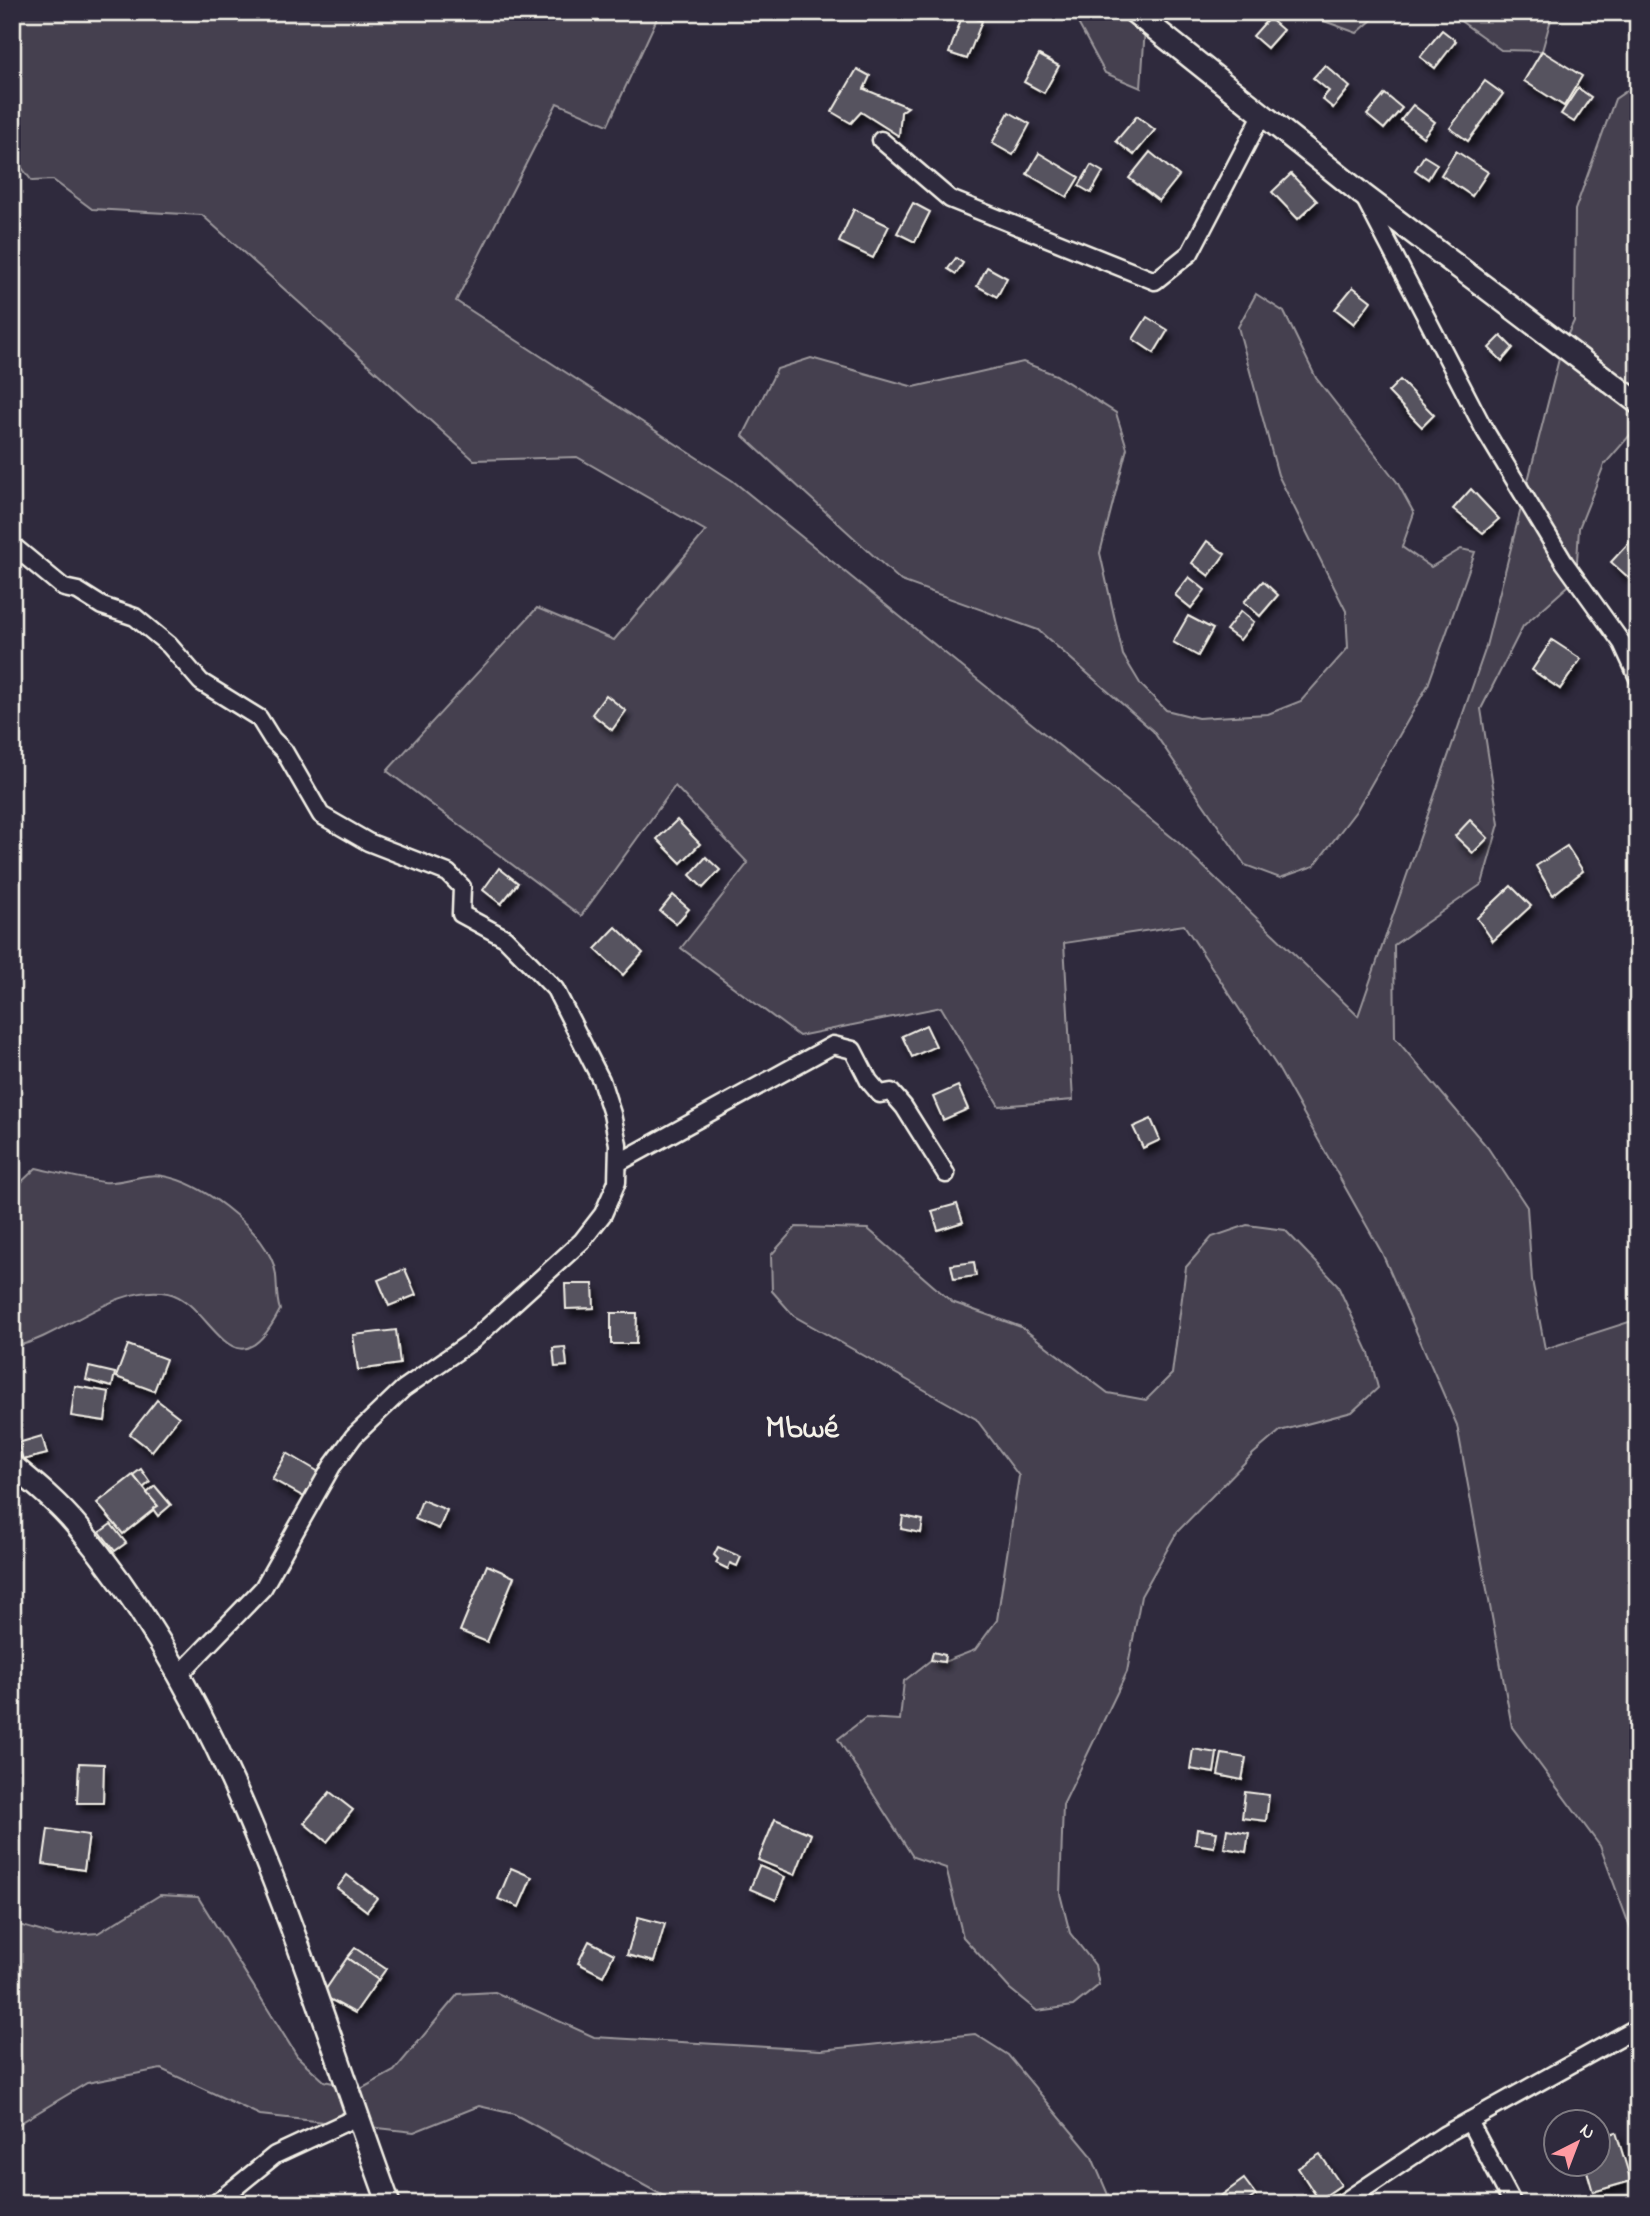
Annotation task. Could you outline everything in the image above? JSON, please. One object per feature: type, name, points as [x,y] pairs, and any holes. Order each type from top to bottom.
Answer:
[{"type":"street","points":[[1134,12],[1362,194],[1637,401]]},
{"type":"street","points":[[881,140],[950,199],[1155,281],[1190,253],[1262,114]]},
{"type":"street","points":[[1362,194],[1484,429],[1564,562],[1622,643],[1638,678]]},
{"type":"street","points":[[12,545],[64,588],[78,591],[102,606],[135,617],[169,645],[201,682],[259,718],[272,739],[284,751],[321,815],[368,842],[448,873],[462,887],[461,914],[505,939],[555,989],[601,1080],[614,1124],[617,1182],[603,1214],[582,1241],[472,1341],[403,1389],[369,1421],[332,1466],[263,1588],[179,1675]]},
{"type":"street","points":[[618,1163],[833,1045],[853,1049],[869,1081],[880,1094],[891,1093],[904,1107],[946,1174]]},
{"type":"street","points":[[12,1465],[76,1524],[108,1564],[179,1675],[272,1877],[389,2204]]},
{"type":"street","points":[[1341,2204],[1391,2168],[1469,2121],[1638,2027]]},
{"type":"street","points":[[215,2204],[275,2155],[359,2116]]},
{"type":"street","points":[[1469,2121],[1513,2204]]},
{"type":"shaded area","points":[[12,12],[660,12],[608,125],[557,103],[456,301],[733,481],[1179,843],[1358,1016],[1485,650],[1562,347],[1574,321],[1575,210],[1615,99],[1638,83],[1638,426],[1604,465],[1579,528],[1576,579],[1523,626],[1481,709],[1499,824],[1482,884],[1394,945],[1395,1038],[1488,1148],[1527,1207],[1532,1280],[1545,1349],[1638,1319],[1638,1949],[1600,1846],[1512,1727],[1457,1425],[1382,1253],[1278,1068],[1184,925],[1064,943],[1073,1100],[999,1106],[941,1007],[799,1036],[681,948],[748,863],[675,786],[581,916],[387,771],[537,608],[614,640],[706,531],[577,457],[474,460],[202,215],[92,209],[53,180],[32,181],[12,155]]},
{"type":"shaded area","points":[[1072,12],[1146,12],[1141,88],[1105,73]]},
{"type":"shaded area","points":[[1323,12],[1381,12],[1357,33],[1324,21]]},
{"type":"shaded area","points":[[1448,12],[1553,12],[1542,51],[1501,50]]},
{"type":"shaded area","points":[[1256,294],[1284,312],[1316,378],[1397,482],[1414,513],[1402,547],[1431,567],[1461,549],[1475,552],[1428,685],[1356,811],[1314,866],[1280,878],[1245,865],[1153,731],[1038,630],[901,581],[743,436],[777,369],[811,358],[914,387],[1023,362],[1056,375],[1116,413],[1127,448],[1100,553],[1123,655],[1141,685],[1166,710],[1198,718],[1268,714],[1301,701],[1348,648],[1346,611],[1278,475],[1238,327]]},
{"type":"shaded area","points":[[36,1168],[104,1182],[163,1176],[194,1187],[225,1206],[252,1231],[274,1265],[280,1310],[263,1336],[249,1347],[236,1347],[223,1339],[184,1300],[168,1293],[148,1292],[109,1303],[50,1334],[12,1347],[12,1191]]},
{"type":"shaded area","points":[[1247,1225],[1285,1230],[1337,1284],[1369,1353],[1378,1388],[1352,1412],[1280,1431],[1253,1454],[1177,1532],[1141,1596],[1127,1672],[1063,1805],[1060,1894],[1070,1933],[1095,1965],[1099,1985],[1073,2006],[1037,2011],[1010,1989],[963,1937],[946,1868],[913,1857],[838,1739],[865,1718],[900,1720],[904,1681],[931,1660],[944,1662],[975,1650],[997,1620],[1019,1476],[976,1419],[794,1316],[772,1291],[771,1255],[796,1227],[868,1229],[952,1302],[1021,1327],[1108,1393],[1146,1400],[1172,1374],[1186,1267],[1212,1237]]},
{"type":"shaded area","points":[[160,1895],[198,1897],[297,2056],[324,2081],[361,2089],[394,2071],[458,1994],[495,1992],[594,2037],[821,2050],[975,2034],[1008,2055],[1091,2155],[1112,2204],[678,2204],[514,2114],[479,2106],[414,2132],[260,2115],[161,2069],[87,2083],[12,2128],[12,1923],[57,1936],[98,1933]]},
{"type":"building","points":[[963,14],[982,21],[967,59],[949,53]]},
{"type":"building","points":[[1269,18],[1283,30],[1267,48],[1253,36]]},
{"type":"building","points":[[1442,30],[1456,41],[1435,68],[1420,57]]},
{"type":"building","points":[[1542,51],[1582,76],[1564,106],[1524,81]]},
{"type":"building","points":[[1039,55],[1059,66],[1044,93],[1024,82]]},
{"type":"building","points":[[1325,65],[1350,87],[1333,108],[1322,99],[1329,91],[1313,78]]},
{"type":"building","points":[[857,69],[870,76],[864,89],[908,107],[901,112],[899,136],[861,112],[851,123],[832,112]]},
{"type":"building","points":[[1485,81],[1503,94],[1468,141],[1450,128]]},
{"type":"building","points":[[1578,88],[1591,97],[1574,122],[1561,114]]},
{"type":"building","points":[[1385,94],[1402,108],[1384,129],[1367,115]]},
{"type":"building","points":[[1413,105],[1435,122],[1423,137],[1401,120]]},
{"type":"building","points":[[1009,112],[1030,124],[1013,155],[992,143]]},
{"type":"building","points":[[1137,116],[1155,130],[1134,155],[1116,141]]},
{"type":"building","points":[[1456,151],[1488,172],[1472,196],[1441,175]]},
{"type":"building","points":[[1150,152],[1179,176],[1159,201],[1129,178]]},
{"type":"building","points":[[1039,153],[1079,177],[1067,197],[1027,174]]},
{"type":"building","points":[[1424,156],[1437,164],[1428,179],[1415,170]]},
{"type":"building","points":[[1091,165],[1103,172],[1091,193],[1079,186]]},
{"type":"building","points":[[1291,174],[1317,201],[1298,219],[1272,192]]},
{"type":"building","points":[[913,203],[930,212],[915,242],[897,233]]},
{"type":"building","points":[[854,209],[889,226],[873,258],[839,242]]},
{"type":"building","points":[[956,258],[963,263],[956,274],[948,269]]},
{"type":"building","points":[[987,267],[1007,278],[997,297],[977,286]]},
{"type":"building","points":[[1353,287],[1371,301],[1354,324],[1335,309]]},
{"type":"building","points":[[1147,317],[1168,330],[1154,353],[1133,339]]},
{"type":"building","points":[[1501,336],[1513,348],[1502,361],[1489,348]]},
{"type":"building","points":[[1400,380],[1434,415],[1422,427],[1388,392]]},
{"type":"building","points":[[1471,489],[1499,519],[1483,533],[1453,509]]},
{"type":"building","points":[[1636,535],[1638,536],[1638,586],[1611,562]]},
{"type":"building","points":[[1207,541],[1225,554],[1209,576],[1192,563]]},
{"type":"building","points":[[1189,577],[1205,590],[1191,608],[1175,595]]},
{"type":"building","points":[[1263,581],[1278,595],[1260,616],[1244,602]]},
{"type":"building","points":[[1241,611],[1254,622],[1240,640],[1226,630]]},
{"type":"building","points":[[1188,616],[1213,629],[1198,656],[1173,642]]},
{"type":"building","points":[[1552,640],[1581,659],[1560,689],[1532,670]]},
{"type":"building","points":[[606,695],[626,711],[612,730],[592,714]]},
{"type":"building","points":[[677,820],[700,844],[681,863],[657,839]]},
{"type":"building","points":[[1470,820],[1488,838],[1473,853],[1455,836]]},
{"type":"building","points":[[1567,846],[1583,871],[1553,895],[1536,866]]},
{"type":"building","points":[[706,857],[720,870],[703,888],[690,875]]},
{"type":"building","points":[[499,868],[518,883],[501,904],[483,890]]},
{"type":"building","points":[[1511,886],[1531,906],[1493,941],[1477,918]]},
{"type":"building","points":[[673,895],[689,909],[676,924],[660,911]]},
{"type":"building","points":[[616,927],[643,953],[623,975],[595,949]]},
{"type":"building","points":[[926,1025],[936,1046],[912,1057],[902,1036]]},
{"type":"building","points":[[958,1086],[968,1109],[943,1120],[933,1097]]},
{"type":"building","points":[[1151,1119],[1160,1140],[1143,1148],[1133,1127]]},
{"type":"building","points":[[957,1204],[963,1222],[938,1230],[932,1211]]},
{"type":"building","points":[[974,1262],[976,1276],[954,1279],[951,1265]]},
{"type":"building","points":[[405,1269],[416,1295],[389,1306],[378,1280]]},
{"type":"building","points":[[565,1284],[593,1284],[594,1308],[566,1309]]},
{"type":"building","points":[[611,1313],[637,1313],[636,1344],[611,1344]]},
{"type":"building","points":[[396,1330],[400,1364],[358,1370],[353,1335]]},
{"type":"building","points":[[128,1345],[166,1359],[154,1391],[116,1377]]},
{"type":"building","points":[[565,1347],[567,1366],[555,1367],[553,1348]]},
{"type":"building","points":[[89,1367],[115,1373],[112,1387],[86,1380]]},
{"type":"building","points":[[75,1386],[109,1392],[105,1421],[71,1416]]},
{"type":"building","points":[[157,1400],[179,1417],[152,1451],[130,1434]]},
{"type":"building","points":[[42,1436],[47,1454],[23,1460],[18,1443]]},
{"type":"building","points":[[287,1453],[319,1472],[304,1497],[272,1479]]},
{"type":"building","points":[[141,1469],[150,1482],[143,1488],[133,1475]]},
{"type":"building","points":[[133,1475],[158,1506],[123,1534],[97,1503]]},
{"type":"building","points":[[155,1486],[171,1505],[158,1516],[153,1509],[158,1506],[147,1493]]},
{"type":"building","points":[[422,1500],[447,1510],[439,1529],[415,1519]]},
{"type":"building","points":[[903,1516],[923,1520],[921,1533],[901,1529]]},
{"type":"building","points":[[111,1524],[126,1543],[115,1551],[100,1532]]},
{"type":"building","points":[[718,1547],[741,1557],[737,1566],[730,1563],[728,1569],[716,1563],[718,1559],[714,1555]]},
{"type":"building","points":[[487,1565],[514,1577],[487,1642],[460,1631]]},
{"type":"building","points":[[933,1652],[945,1655],[944,1662],[931,1660]]},
{"type":"building","points":[[1193,1749],[1217,1753],[1214,1773],[1190,1769]]},
{"type":"building","points":[[1222,1754],[1246,1758],[1242,1780],[1218,1775]]},
{"type":"building","points":[[79,1763],[104,1764],[103,1803],[77,1803]]},
{"type":"building","points":[[330,1792],[353,1810],[327,1842],[304,1823]]},
{"type":"building","points":[[1245,1792],[1269,1795],[1266,1821],[1242,1818]]},
{"type":"building","points":[[775,1819],[811,1834],[795,1875],[758,1860]]},
{"type":"building","points":[[48,1829],[89,1835],[84,1870],[43,1864]]},
{"type":"building","points":[[1197,1829],[1217,1832],[1214,1847],[1195,1844]]},
{"type":"building","points":[[1227,1829],[1249,1833],[1246,1852],[1224,1848]]},
{"type":"building","points":[[759,1866],[785,1877],[776,1900],[750,1889]]},
{"type":"building","points":[[511,1868],[532,1877],[519,1907],[498,1899]]},
{"type":"building","points":[[347,1875],[377,1898],[367,1911],[337,1888]]},
{"type":"building","points":[[638,1917],[665,1924],[654,1962],[627,1955]]},
{"type":"building","points":[[589,1941],[614,1954],[603,1976],[578,1963]]},
{"type":"building","points":[[355,1948],[386,1969],[378,1980],[347,1958]]},
{"type":"building","points":[[347,1958],[378,1980],[355,2013],[322,1995]]},
{"type":"building","points":[[1616,2132],[1631,2181],[1593,2192],[1589,2178],[1612,2178],[1612,2133]]},
{"type":"building","points":[[1320,2154],[1341,2185],[1319,2200],[1298,2168]]},
{"type":"building","points":[[1244,2179],[1256,2195],[1244,2204],[1223,2204],[1218,2198]]},
{"type":"district","name":"Mbwé","points":[[802,1425]]}]
